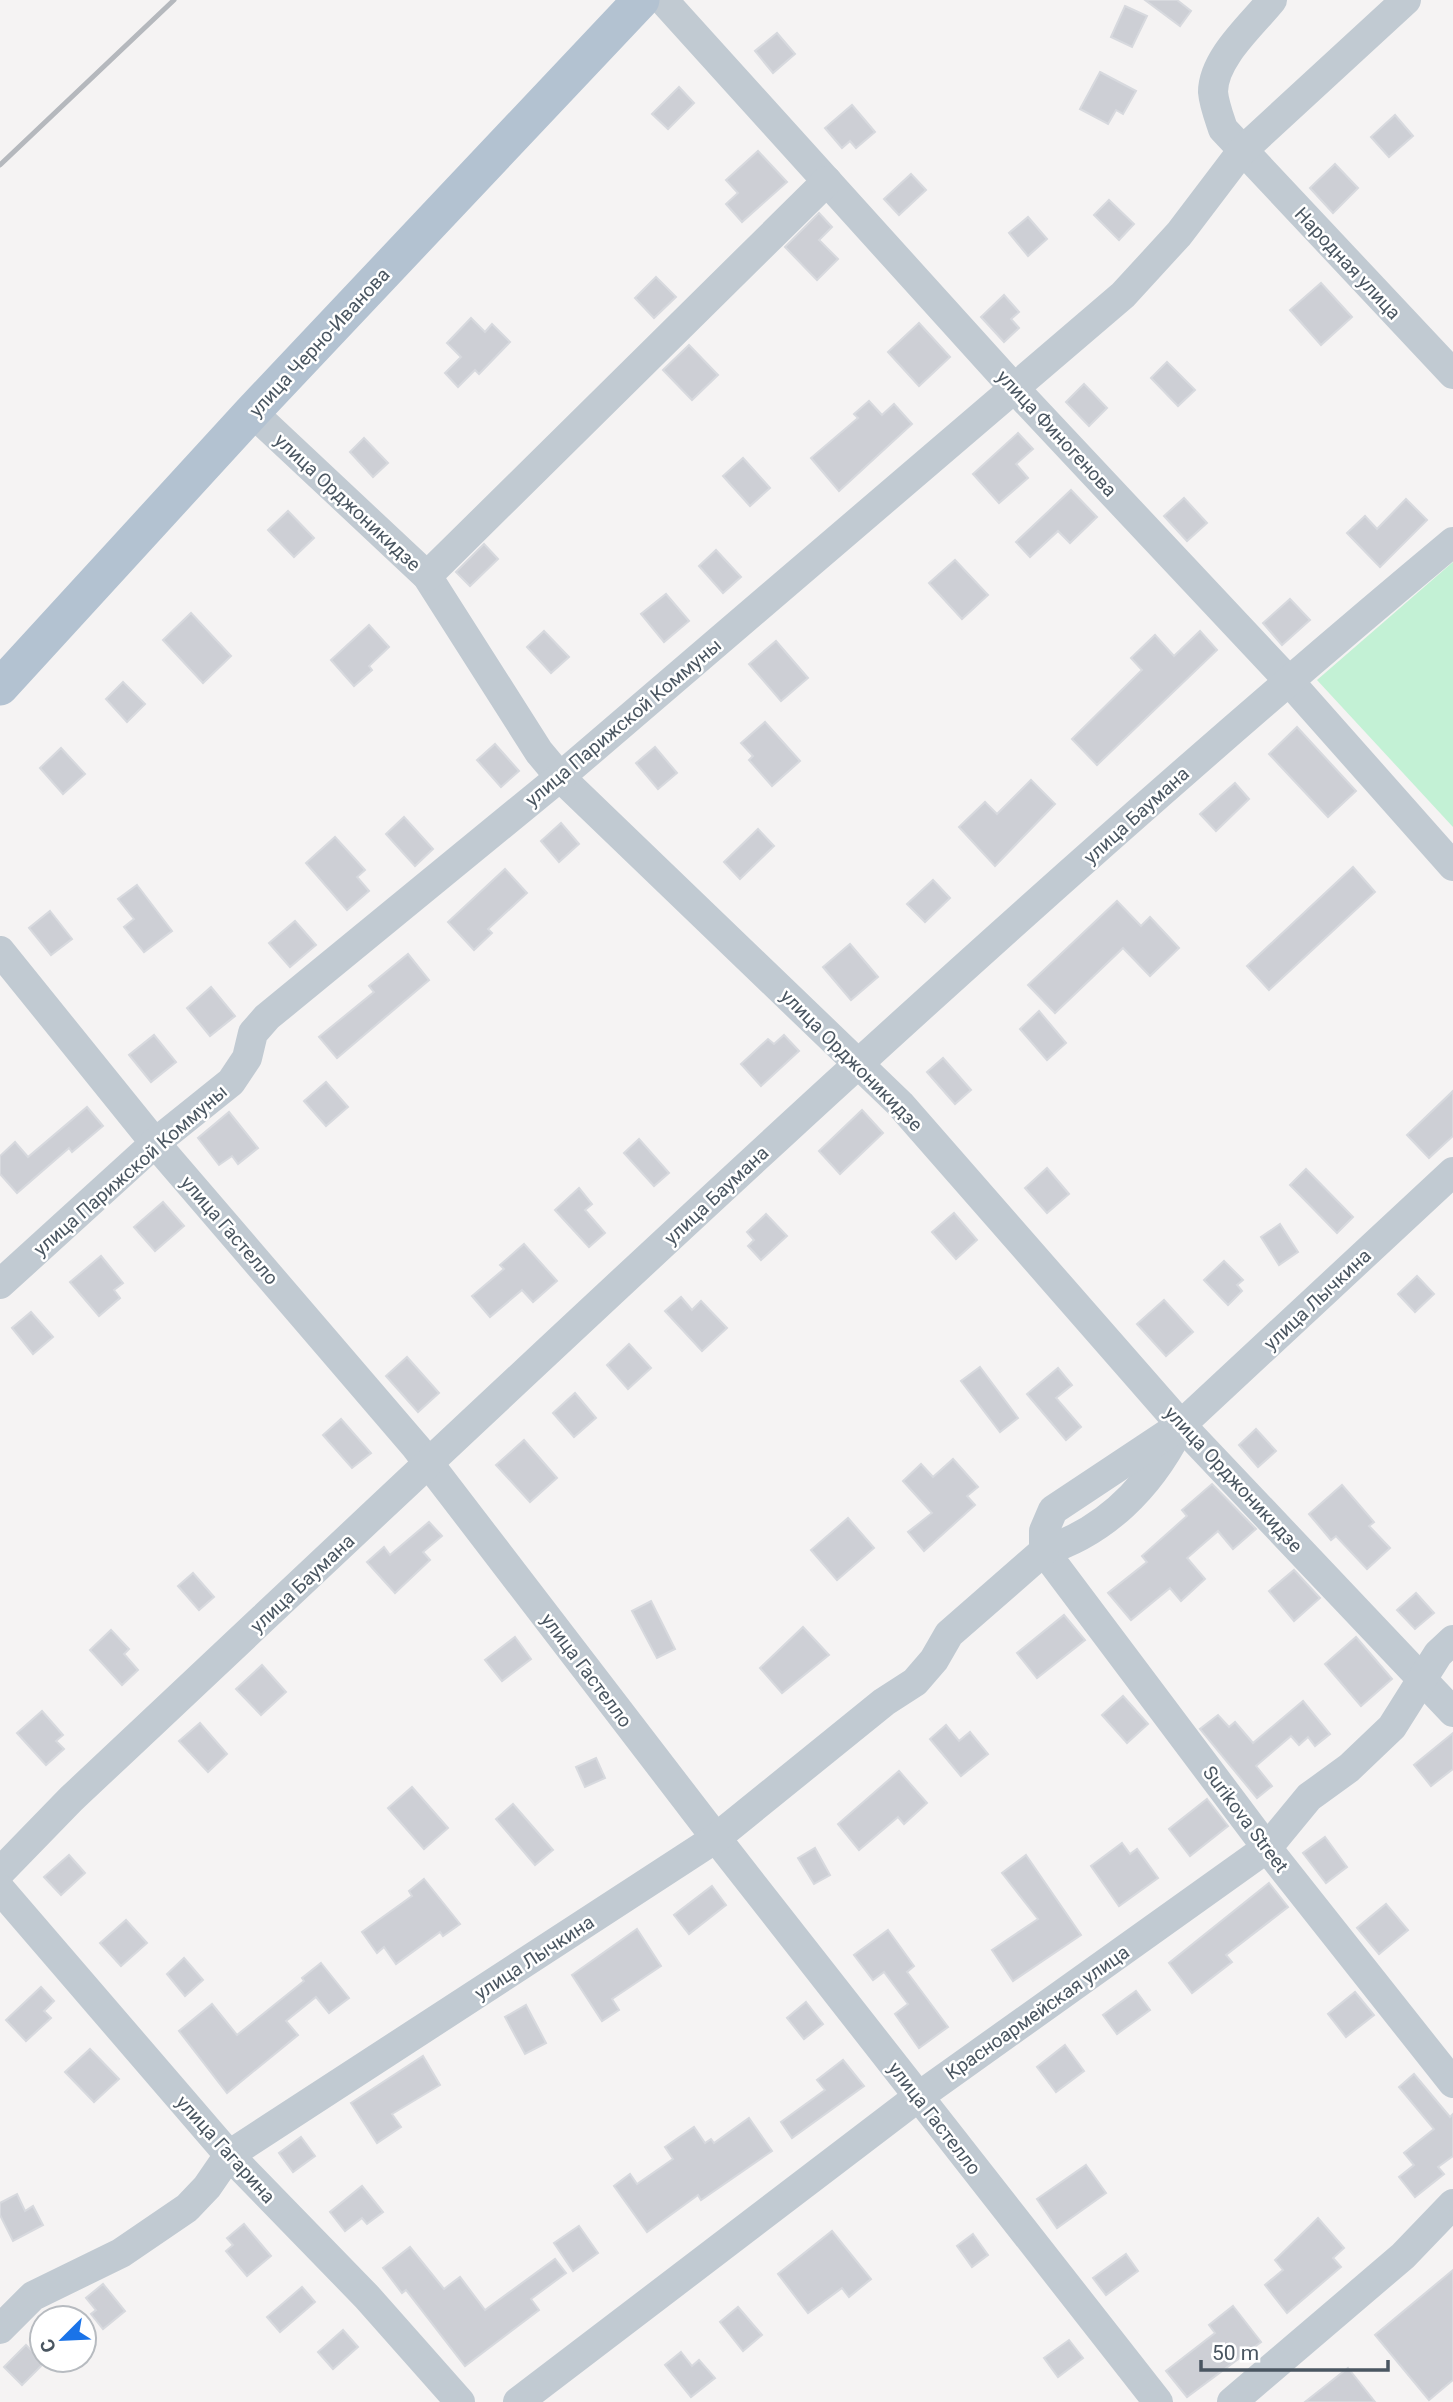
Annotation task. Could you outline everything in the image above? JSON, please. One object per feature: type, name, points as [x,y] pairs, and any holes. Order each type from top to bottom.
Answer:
[{"type":"main road","name":"улица Черно-Иванова","points":[[0,688],[252,412],[641,0]]},
{"type":"street","name":"улица Финогенова","points":[[663,0],[1014,387],[1288,680],[1453,866]]},
{"type":"street","points":[[1242,151],[1223,129],[1213,91],[1224,61],[1272,0]]},
{"type":"street","name":"улица Парижской Коммуны","points":[[0,1284],[155,1143],[231,1082],[247,1058],[253,1033],[267,1017],[560,777],[1123,295],[1179,234],[1242,151],[1406,0]]},
{"type":"street","name":"Народная улица","points":[[1242,151],[1453,374]]},
{"type":"street","points":[[427,576],[827,181]]},
{"type":"street","name":"улица Орджоникидзе","points":[[252,412],[427,576],[539,752],[560,777],[900,1104],[1181,1425],[1453,1712]]},
{"type":"street","name":"улица Баумана","points":[[0,1872],[71,1799],[858,1062],[1288,680],[1453,542]]},
{"type":"street","name":"улица Гастелло","points":[[0,951],[155,1143],[429,1464],[716,1838],[1158,2402]]},
{"type":"street","name":"улица Лычкина","points":[[0,2329],[33,2296],[121,2253],[187,2208],[207,2187],[229,2155],[716,1838],[884,1702],[915,1682],[934,1660],[949,1633],[1044,1550],[1044,1531],[1053,1510],[1181,1425],[1453,1172]]},
{"type":"street","name":"Surikova Street","points":[[1044,1550],[1267,1848],[1453,2083]]},
{"type":"street","name":"Красноармейская улица","points":[[518,2402],[918,2097],[1267,1848],[1309,1797],[1349,1768],[1392,1727],[1438,1654],[1453,1640]]},
{"type":"street","name":"улица Гагарина","points":[[0,1889],[229,2155],[367,2297],[460,2402]]},
{"type":"street","points":[[1232,2402],[1403,2256],[1453,2204]]},
{"type":"green space","points":[[1453,562],[1453,827],[1317,680]]},
{"type":"building","points":[[1145,0],[1177,0],[1191,11],[1180,26]]},
{"type":"building","points":[[1125,6],[1147,16],[1132,47],[1111,37]]},
{"type":"building","points":[[777,33],[795,54],[773,73],[755,51]]},
{"type":"building","points":[[1100,72],[1136,91],[1123,114],[1116,110],[1108,124],[1080,109]]},
{"type":"building","points":[[679,87],[694,103],[668,129],[652,114]]},
{"type":"building","points":[[852,105],[875,132],[856,148],[850,141],[842,148],[825,128]]},
{"type":"building","points":[[1395,115],[1413,136],[1389,157],[1371,137]]},
{"type":"building","points":[[758,151],[787,182],[742,222],[726,204],[738,193],[726,180]]},
{"type":"building","points":[[1335,164],[1358,188],[1333,213],[1310,188]]},
{"type":"building","points":[[911,174],[926,190],[899,215],[884,199]]},
{"type":"building","points":[[1109,200],[1134,224],[1119,240],[1094,215]]},
{"type":"building","points":[[819,213],[832,227],[819,240],[838,259],[817,280],[785,247]]},
{"type":"building","points":[[1028,217],[1047,239],[1028,256],[1009,233]]},
{"type":"building","points":[[656,277],[676,297],[654,318],[635,298]]},
{"type":"building","points":[[1321,283],[1352,317],[1321,345],[1290,310]]},
{"type":"building","points":[[1004,295],[1019,312],[1011,319],[1019,328],[1004,342],[981,317]]},
{"type":"building","points":[[471,318],[485,332],[492,324],[510,342],[479,374],[475,370],[458,387],[445,373],[461,357],[447,343]]},
{"type":"building","points":[[919,323],[950,357],[919,386],[888,352]]},
{"type":"building","points":[[689,345],[718,375],[692,400],[663,370]]},
{"type":"building","points":[[1167,362],[1195,390],[1178,406],[1151,378]]},
{"type":"building","points":[[1084,384],[1107,408],[1089,426],[1066,402]]},
{"type":"building","points":[[869,401],[882,415],[894,404],[912,424],[839,491],[811,458],[858,418],[854,414]]},
{"type":"building","points":[[1018,433],[1033,449],[1016,464],[1028,478],[999,503],[973,474]]},
{"type":"building","points":[[364,438],[388,463],[373,477],[350,452]]},
{"type":"building","points":[[743,458],[770,488],[750,506],[723,476]]},
{"type":"building","points":[[1071,490],[1097,517],[1070,543],[1058,531],[1030,557],[1016,542]]},
{"type":"building","points":[[1184,498],[1207,523],[1187,541],[1164,516]]},
{"type":"building","points":[[1406,499],[1427,520],[1380,567],[1347,533],[1365,516],[1377,529]]},
{"type":"building","points":[[288,511],[314,538],[294,557],[268,530]]},
{"type":"building","points":[[484,544],[498,559],[470,586],[456,572]]},
{"type":"building","points":[[716,550],[741,577],[723,593],[699,566]]},
{"type":"building","points":[[955,560],[988,595],[962,619],[929,583]]},
{"type":"building","points":[[666,594],[689,621],[664,642],[641,614]]},
{"type":"building","points":[[1290,599],[1310,620],[1282,645],[1263,623]]},
{"type":"building","points":[[191,613],[231,656],[203,683],[163,640]]},
{"type":"building","points":[[369,625],[389,647],[369,666],[372,670],[354,686],[331,660]]},
{"type":"building","points":[[544,631],[569,657],[551,673],[527,647]]},
{"type":"building","points":[[1200,631],[1217,650],[1097,765],[1072,739],[1142,670],[1131,658],[1155,635],[1174,656]]},
{"type":"building","points":[[776,641],[808,678],[781,701],[749,664]]},
{"type":"building","points":[[123,682],[145,704],[127,722],[106,699]]},
{"type":"building","points":[[765,722],[800,761],[772,786],[749,760],[753,756],[741,743]]},
{"type":"building","points":[[1297,727],[1356,791],[1328,817],[1269,754]]},
{"type":"building","points":[[495,744],[519,771],[501,787],[477,760]]},
{"type":"building","points":[[655,747],[677,773],[658,789],[636,763]]},
{"type":"building","points":[[61,748],[85,774],[63,794],[40,768]]},
{"type":"building","points":[[1031,780],[1055,804],[995,866],[959,827],[985,802],[997,814]]},
{"type":"building","points":[[1235,783],[1249,799],[1216,831],[1200,814]]},
{"type":"building","points":[[404,817],[433,849],[415,866],[386,834]]},
{"type":"building","points":[[561,823],[579,844],[559,862],[541,841]]},
{"type":"building","points":[[758,829],[774,846],[740,879],[724,862]]},
{"type":"building","points":[[335,837],[365,870],[357,877],[369,891],[347,910],[306,863]]},
{"type":"building","points":[[1353,867],[1375,892],[1269,990],[1247,966]]},
{"type":"building","points":[[505,869],[527,893],[488,929],[492,933],[474,950],[448,922]]},
{"type":"building","points":[[933,880],[950,898],[925,922],[907,904]]},
{"type":"building","points":[[137,885],[172,931],[144,952],[124,927],[134,919],[118,899]]},
{"type":"building","points":[[1117,901],[1141,926],[1150,917],[1179,948],[1150,976],[1123,948],[1055,1013],[1028,985]]},
{"type":"building","points":[[50,911],[72,939],[51,955],[29,928]]},
{"type":"building","points":[[295,921],[316,945],[290,967],[269,943]]},
{"type":"building","points":[[850,944],[878,977],[851,1000],[823,967]]},
{"type":"building","points":[[408,954],[429,980],[337,1058],[319,1037],[374,992],[369,986]]},
{"type":"building","points":[[211,987],[235,1016],[210,1036],[187,1008]]},
{"type":"building","points":[[1039,1011],[1066,1043],[1047,1060],[1020,1029]]},
{"type":"building","points":[[154,1035],[176,1062],[151,1082],[129,1055]]},
{"type":"building","points":[[784,1035],[799,1051],[761,1086],[741,1064],[768,1039],[774,1044]]},
{"type":"building","points":[[943,1058],[971,1090],[955,1104],[927,1072]]},
{"type":"building","points":[[326,1082],[348,1107],[326,1126],[304,1101]]},
{"type":"building","points":[[1453,1091],[1453,1136],[1429,1158],[1407,1135]]},
{"type":"building","points":[[87,1107],[103,1126],[72,1152],[69,1148],[17,1193],[0,1174],[0,1156],[15,1142],[28,1157]]},
{"type":"building","points":[[862,1110],[883,1133],[840,1174],[819,1151]]},
{"type":"building","points":[[229,1112],[258,1148],[238,1164],[232,1156],[219,1165],[198,1138]]},
{"type":"building","points":[[639,1139],[669,1173],[654,1186],[624,1153]]},
{"type":"building","points":[[1047,1168],[1069,1194],[1047,1213],[1025,1188]]},
{"type":"building","points":[[1306,1169],[1353,1217],[1337,1233],[1290,1185]]},
{"type":"building","points":[[579,1188],[592,1204],[585,1210],[605,1233],[589,1247],[555,1210]]},
{"type":"building","points":[[163,1202],[184,1226],[155,1251],[134,1227]]},
{"type":"building","points":[[954,1213],[977,1240],[956,1259],[932,1232]]},
{"type":"building","points":[[766,1214],[787,1236],[761,1260],[748,1246],[754,1240],[747,1232]]},
{"type":"building","points":[[1280,1224],[1298,1252],[1279,1265],[1261,1237]]},
{"type":"building","points":[[524,1244],[557,1281],[533,1302],[522,1290],[490,1317],[472,1296],[504,1269],[500,1265]]},
{"type":"building","points":[[101,1256],[123,1283],[114,1290],[120,1298],[99,1316],[70,1282]]},
{"type":"building","points":[[1224,1261],[1243,1280],[1237,1285],[1242,1291],[1228,1305],[1204,1280]]},
{"type":"building","points":[[1417,1276],[1434,1294],[1415,1312],[1398,1294]]},
{"type":"building","points":[[681,1297],[692,1310],[701,1301],[727,1328],[702,1351],[665,1311]]},
{"type":"building","points":[[1164,1300],[1193,1332],[1166,1356],[1137,1324]]},
{"type":"building","points":[[31,1312],[53,1337],[33,1354],[12,1328]]},
{"type":"building","points":[[629,1344],[651,1368],[628,1389],[607,1365]]},
{"type":"building","points":[[407,1357],[439,1393],[418,1412],[386,1376]]},
{"type":"building","points":[[980,1367],[1018,1418],[1000,1432],[961,1381]]},
{"type":"building","points":[[1058,1368],[1072,1385],[1056,1398],[1081,1427],[1066,1440],[1027,1394]]},
{"type":"building","points":[[575,1393],[596,1418],[574,1437],[553,1413]]},
{"type":"building","points":[[341,1419],[371,1453],[352,1468],[323,1435]]},
{"type":"building","points":[[1256,1429],[1276,1451],[1258,1467],[1239,1445]]},
{"type":"building","points":[[524,1440],[557,1478],[530,1502],[496,1465]]},
{"type":"building","points":[[953,1459],[978,1487],[967,1496],[975,1505],[924,1551],[908,1532],[932,1513],[903,1481],[921,1464],[933,1477]]},
{"type":"building","points":[[1212,1484],[1256,1529],[1233,1549],[1218,1531],[1187,1558],[1205,1579],[1181,1601],[1170,1588],[1131,1620],[1108,1593],[1147,1562],[1142,1556],[1187,1516],[1182,1510]]},
{"type":"building","points":[[1342,1485],[1374,1522],[1369,1526],[1390,1548],[1367,1569],[1336,1536],[1331,1540],[1309,1514]]},
{"type":"building","points":[[848,1518],[874,1548],[837,1580],[811,1550]]},
{"type":"building","points":[[429,1522],[442,1536],[423,1552],[430,1560],[395,1593],[367,1562],[384,1547],[390,1555]]},
{"type":"building","points":[[1294,1570],[1320,1598],[1294,1621],[1269,1591]]},
{"type":"building","points":[[193,1573],[214,1597],[199,1610],[178,1586]]},
{"type":"building","points":[[1416,1593],[1434,1613],[1415,1629],[1397,1610]]},
{"type":"building","points":[[651,1601],[675,1649],[657,1658],[632,1611]]},
{"type":"building","points":[[1064,1615],[1085,1640],[1037,1678],[1017,1653]]},
{"type":"building","points":[[803,1627],[829,1655],[782,1693],[760,1668]]},
{"type":"building","points":[[111,1630],[129,1649],[124,1654],[138,1670],[122,1685],[90,1650]]},
{"type":"building","points":[[515,1637],[531,1659],[502,1681],[485,1660]]},
{"type":"building","points":[[1356,1637],[1392,1679],[1361,1706],[1325,1664]]},
{"type":"building","points":[[262,1665],[286,1692],[261,1715],[236,1689]]},
{"type":"building","points":[[1123,1696],[1148,1724],[1127,1743],[1102,1715]]},
{"type":"building","points":[[1303,1701],[1330,1734],[1315,1746],[1308,1737],[1299,1745],[1291,1736],[1256,1766],[1272,1786],[1257,1798],[1200,1729],[1218,1715],[1229,1727],[1235,1722],[1253,1743]]},
{"type":"building","points":[[42,1711],[63,1735],[56,1741],[64,1749],[46,1765],[17,1733]]},
{"type":"building","points":[[200,1723],[227,1754],[208,1772],[179,1741]]},
{"type":"building","points":[[946,1725],[959,1741],[970,1732],[988,1754],[961,1776],[930,1739]]},
{"type":"building","points":[[1453,1733],[1453,1769],[1431,1786],[1414,1765]]},
{"type":"building","points":[[596,1758],[605,1778],[585,1787],[576,1767]]},
{"type":"building","points":[[899,1771],[927,1803],[904,1824],[898,1817],[859,1850],[838,1824]]},
{"type":"building","points":[[412,1787],[448,1828],[424,1849],[388,1808]]},
{"type":"building","points":[[1207,1799],[1228,1826],[1190,1856],[1169,1829]]},
{"type":"building","points":[[513,1804],[553,1850],[535,1865],[496,1819]]},
{"type":"building","points":[[1325,1837],[1347,1867],[1326,1883],[1303,1853]]},
{"type":"building","points":[[1122,1843],[1130,1854],[1137,1849],[1158,1878],[1119,1906],[1091,1866]]},
{"type":"building","points":[[815,1848],[830,1875],[814,1884],[798,1858]]},
{"type":"building","points":[[69,1855],[85,1873],[61,1895],[44,1877]]},
{"type":"building","points":[[1026,1855],[1081,1935],[1013,1981],[992,1950],[1038,1919],[1002,1873]]},
{"type":"building","points":[[424,1879],[460,1924],[443,1936],[440,1932],[396,1964],[384,1947],[377,1953],[362,1932],[412,1896],[409,1891]]},
{"type":"building","points":[[1269,1883],[1288,1907],[1226,1955],[1232,1962],[1192,1993],[1169,1963]]},
{"type":"building","points":[[712,1886],[726,1905],[689,1934],[674,1915]]},
{"type":"building","points":[[1386,1904],[1408,1930],[1379,1954],[1357,1928]]},
{"type":"building","points":[[126,1920],[147,1943],[121,1966],[100,1943]]},
{"type":"building","points":[[637,1929],[661,1966],[612,1999],[619,2010],[602,2021],[572,1975]]},
{"type":"building","points":[[888,1930],[914,1966],[907,1972],[948,2027],[919,2048],[895,2014],[908,2004],[884,1972],[873,1980],[854,1955]]},
{"type":"building","points":[[184,1958],[203,1980],[185,1996],[167,1974]]},
{"type":"building","points":[[321,1963],[349,1998],[329,2013],[316,1997],[286,2021],[298,2035],[227,2093],[179,2031],[212,2004],[237,2035],[304,1981],[302,1978]]},
{"type":"building","points":[[41,1987],[54,2001],[44,2011],[51,2018],[26,2041],[6,2020]]},
{"type":"building","points":[[1136,1991],[1150,2010],[1117,2034],[1103,2015]]},
{"type":"building","points":[[1355,1992],[1374,2015],[1346,2037],[1328,2014]]},
{"type":"building","points":[[806,2002],[823,2024],[804,2039],[787,2018]]},
{"type":"building","points":[[526,2005],[546,2043],[525,2054],[505,2017]]},
{"type":"building","points":[[1065,2045],[1084,2071],[1056,2092],[1037,2067]]},
{"type":"building","points":[[90,2049],[119,2079],[94,2102],[65,2072]]},
{"type":"building","points":[[423,2056],[440,2085],[392,2114],[401,2127],[377,2143],[351,2103]]},
{"type":"building","points":[[843,2060],[864,2086],[792,2138],[781,2122],[825,2090],[817,2080]]},
{"type":"building","points":[[1414,2074],[1450,2117],[1453,2114],[1453,2156],[1438,2167],[1444,2174],[1415,2197],[1399,2177],[1414,2165],[1404,2153],[1434,2129],[1399,2087]]},
{"type":"building","points":[[749,2118],[772,2151],[701,2200],[698,2195],[647,2232],[614,2186],[630,2174],[637,2184],[673,2159],[665,2147],[694,2127],[705,2143],[711,2139],[714,2143]]},
{"type":"building","points":[[301,2137],[315,2156],[293,2172],[279,2153]]},
{"type":"building","points":[[1086,2165],[1106,2193],[1057,2228],[1037,2199]]},
{"type":"building","points":[[362,2186],[383,2212],[367,2224],[362,2218],[345,2231],[330,2212]]},
{"type":"building","points":[[17,2194],[25,2211],[33,2206],[43,2225],[13,2241],[0,2215],[0,2203]]},
{"type":"building","points":[[1318,2218],[1344,2248],[1333,2258],[1341,2267],[1287,2313],[1265,2285],[1283,2270],[1275,2260]]},
{"type":"building","points":[[244,2224],[271,2256],[247,2276],[226,2251],[233,2245],[227,2238]]},
{"type":"building","points":[[579,2226],[598,2253],[573,2271],[554,2243]]},
{"type":"building","points":[[832,2231],[871,2279],[849,2297],[842,2288],[808,2313],[778,2274]]},
{"type":"building","points":[[973,2234],[988,2255],[972,2267],[957,2246]]},
{"type":"building","points":[[410,2247],[444,2289],[460,2277],[485,2310],[555,2259],[566,2273],[531,2299],[539,2310],[465,2366],[406,2290],[402,2293],[383,2268]]},
{"type":"building","points":[[1126,2254],[1138,2271],[1106,2295],[1093,2278]]},
{"type":"building","points":[[1453,2270],[1453,2380],[1429,2400],[1375,2335]]},
{"type":"building","points":[[103,2284],[125,2311],[103,2329],[98,2323],[98,2304],[91,2304],[86,2298]]},
{"type":"building","points":[[302,2287],[315,2302],[280,2332],[267,2317]]},
{"type":"building","points":[[1233,2306],[1261,2342],[1187,2397],[1166,2371],[1215,2333],[1209,2325]]},
{"type":"building","points":[[738,2307],[762,2335],[743,2351],[720,2322]]},
{"type":"building","points":[[343,2330],[358,2347],[333,2369],[318,2352]]},
{"type":"building","points":[[1069,2340],[1083,2358],[1058,2377],[1044,2358]]},
{"type":"building","points":[[26,2345],[28,2347],[28,2374],[33,2374],[22,2385],[4,2367]]},
{"type":"building","points":[[681,2352],[692,2366],[699,2360],[715,2378],[691,2397],[665,2365]]},
{"type":"building","points":[[1348,2368],[1375,2402],[1305,2402]]},
{"type":"railway","points":[[0,165],[174,0]]}]
